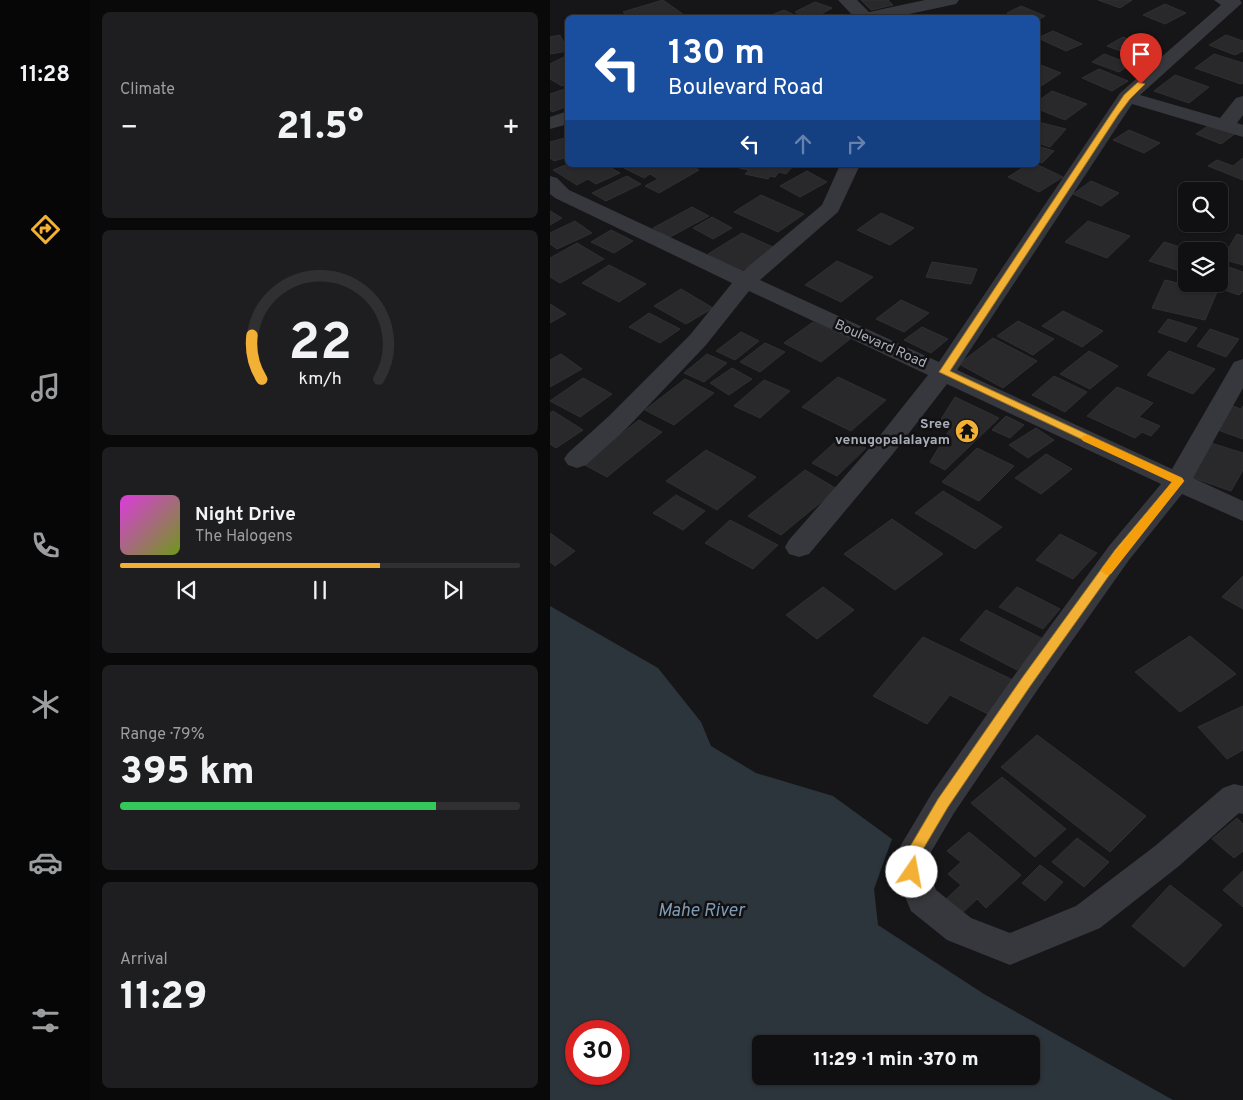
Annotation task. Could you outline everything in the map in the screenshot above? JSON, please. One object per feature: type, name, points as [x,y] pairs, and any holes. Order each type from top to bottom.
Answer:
[{"type":"street","points":[[847,0],[861,15]]},
{"type":"street","points":[[878,15],[950,0]]},
{"type":"street","points":[[799,547],[883,449],[944,372],[1127,97],[1233,2]]},
{"type":"street","points":[[1127,97],[1234,128],[1243,102]]},
{"type":"street","points":[[550,123],[565,118]]},
{"type":"street","points":[[577,459],[618,422],[698,340],[745,281],[831,208],[849,167]]},
{"type":"street","name":"Boulevard Road","points":[[550,182],[562,194],[1243,512]]},
{"type":"street","points":[[1243,367],[1178,481],[1113,561],[943,803],[915,850],[912,872],[923,900],[959,929],[1010,949],[1088,917],[1167,856],[1234,798],[1243,800]]},
{"type":"water","name":"Mahe River","points":[[550,606],[658,668],[701,722],[711,746],[756,773],[833,796],[892,839],[874,889],[878,925],[984,994],[1173,1100],[550,1100]]},
{"type":"building","points":[[663,0],[684,15],[626,15],[623,12]]},
{"type":"building","points":[[861,0],[888,0],[893,5],[871,10]]},
{"type":"building","points":[[1098,0],[1132,0],[1120,8]]},
{"type":"building","points":[[815,2],[832,8],[819,15],[802,15],[795,12]]},
{"type":"building","points":[[1165,4],[1186,13],[1165,24],[1143,15]]},
{"type":"building","points":[[1021,6],[1045,16],[1040,19],[1040,15],[1011,15],[1007,13]]},
{"type":"building","points":[[784,10],[794,15],[772,15]]},
{"type":"building","points":[[1053,31],[1082,44],[1066,51],[1040,39],[1040,37]]},
{"type":"building","points":[[560,35],[565,45],[565,52],[550,54],[550,37]]},
{"type":"building","points":[[1226,35],[1243,41],[1243,51],[1235,55],[1209,45]]},
{"type":"building","points":[[1123,37],[1149,47],[1134,56],[1107,46]]},
{"type":"building","points":[[1104,54],[1131,64],[1119,72],[1092,62]]},
{"type":"building","points":[[1214,54],[1243,63],[1243,83],[1241,84],[1195,68]]},
{"type":"building","points":[[565,56],[565,84],[562,86],[550,79],[550,64]]},
{"type":"building","points":[[1040,65],[1061,73],[1041,86]]},
{"type":"building","points":[[1099,69],[1128,81],[1112,91],[1082,78]]},
{"type":"building","points":[[1175,75],[1209,87],[1189,103],[1154,91]]},
{"type":"building","points":[[565,89],[565,107],[552,112],[550,110],[550,94]]},
{"type":"building","points":[[1052,91],[1087,104],[1065,120],[1040,110],[1040,100]]},
{"type":"building","points":[[1040,122],[1066,129],[1050,147],[1040,144]]},
{"type":"building","points":[[1211,124],[1236,133],[1221,144],[1196,134]]},
{"type":"building","points":[[1129,130],[1160,143],[1144,153],[1113,140]]},
{"type":"building","points":[[565,138],[565,158],[554,161],[550,158],[550,142]]},
{"type":"building","points":[[1040,147],[1054,151],[1042,163],[1040,162]]},
{"type":"building","points":[[1243,158],[1243,180],[1208,166],[1217,160],[1233,166]]},
{"type":"building","points":[[565,165],[565,167],[610,167],[620,173],[596,184],[588,179],[577,185],[553,170]]},
{"type":"building","points":[[1040,166],[1063,177],[1039,192],[1008,177],[1024,167]]},
{"type":"building","points":[[697,167],[695,168],[699,170],[659,193],[645,186],[658,179],[650,174],[644,178],[624,168]]},
{"type":"building","points":[[792,167],[786,174],[779,172],[775,177],[770,176],[768,179],[745,174],[749,170],[739,168]]},
{"type":"building","points":[[807,171],[827,182],[800,197],[780,186]]},
{"type":"building","points":[[627,176],[641,184],[606,201],[592,193]]},
{"type":"building","points":[[1091,181],[1119,193],[1101,206],[1073,194]]},
{"type":"building","points":[[761,195],[804,214],[778,232],[734,212]]},
{"type":"building","points":[[692,207],[709,216],[670,237],[653,228]]},
{"type":"building","points":[[550,211],[562,218],[550,225]]},
{"type":"building","points":[[881,213],[914,228],[890,245],[857,230]]},
{"type":"building","points":[[712,217],[732,228],[713,239],[693,228]]},
{"type":"building","points":[[575,221],[592,233],[557,249],[550,244],[550,233]]},
{"type":"building","points":[[1088,221],[1130,236],[1107,258],[1065,242]]},
{"type":"building","points":[[611,230],[633,241],[614,253],[591,242]]},
{"type":"building","points":[[742,233],[775,248],[741,271],[708,254]]},
{"type":"building","points":[[1237,234],[1243,236],[1243,265],[1228,261],[1228,249]]},
{"type":"building","points":[[1164,242],[1178,246],[1178,270],[1149,261]]},
{"type":"building","points":[[577,243],[604,259],[560,283],[550,277],[550,258]]},
{"type":"building","points":[[837,261],[873,277],[841,302],[805,285]]},
{"type":"building","points":[[932,262],[977,269],[971,284],[926,277]]},
{"type":"building","points":[[609,265],[646,284],[619,302],[582,283]]},
{"type":"building","points":[[1228,267],[1243,272],[1243,291],[1239,295],[1228,291]]},
{"type":"building","points":[[1165,280],[1178,283],[1178,292],[1217,292],[1205,320],[1152,308]]},
{"type":"building","points":[[681,289],[713,308],[686,324],[654,306]]},
{"type":"building","points":[[901,300],[929,313],[904,332],[876,319]]},
{"type":"building","points":[[550,304],[566,314],[550,323]]},
{"type":"building","points":[[1063,311],[1103,331],[1082,347],[1042,326]]},
{"type":"building","points":[[649,313],[680,329],[660,343],[629,327]]},
{"type":"building","points":[[1168,319],[1197,328],[1186,342],[1158,332]]},
{"type":"building","points":[[1018,321],[1054,339],[1033,355],[997,336]]},
{"type":"building","points":[[813,322],[850,339],[821,362],[784,343]]},
{"type":"building","points":[[922,327],[948,339],[931,353],[904,340]]},
{"type":"building","points":[[1210,329],[1239,339],[1226,357],[1197,346]]},
{"type":"building","points":[[741,332],[759,341],[735,360],[716,351]]},
{"type":"building","points":[[993,338],[1037,361],[1003,388],[959,364]]},
{"type":"building","points":[[765,343],[785,352],[760,372],[740,362]]},
{"type":"building","points":[[1089,351],[1118,366],[1090,389],[1060,374]]},
{"type":"building","points":[[1169,351],[1215,369],[1193,394],[1147,375]]},
{"type":"building","points":[[561,354],[582,369],[550,387],[550,360]]},
{"type":"building","points":[[707,354],[727,363],[704,382],[684,373]]},
{"type":"building","points":[[732,368],[752,379],[729,395],[710,383]]},
{"type":"building","points":[[1054,376],[1087,392],[1065,412],[1032,395]]},
{"type":"building","points":[[838,377],[886,400],[851,431],[802,407]]},
{"type":"building","points":[[583,378],[612,394],[580,417],[550,401]]},
{"type":"building","points":[[685,379],[714,393],[674,425],[645,410]]},
{"type":"building","points":[[764,380],[790,391],[760,418],[734,406]]},
{"type":"building","points":[[1117,387],[1153,403],[1139,417],[1160,426],[1151,436],[1142,432],[1135,438],[1087,416]]},
{"type":"building","points":[[955,397],[999,418],[945,470],[930,462],[950,429],[938,424]]},
{"type":"building","points":[[1230,405],[1241,409],[1243,406],[1243,439],[1215,429]]},
{"type":"building","points":[[553,411],[583,430],[556,448],[550,444],[550,413]]},
{"type":"building","points":[[1006,416],[1024,425],[1010,438],[992,430]]},
{"type":"building","points":[[639,420],[662,432],[607,477],[583,464]]},
{"type":"building","points":[[1036,428],[1054,440],[1028,458],[1009,445]]},
{"type":"building","points":[[842,436],[866,448],[837,476],[812,463]]},
{"type":"building","points":[[1211,443],[1243,453],[1243,470],[1231,491],[1191,477]]},
{"type":"building","points":[[977,448],[1014,466],[979,501],[942,482]]},
{"type":"building","points":[[706,450],[756,477],[717,510],[666,481]]},
{"type":"building","points":[[1046,454],[1072,469],[1041,494],[1015,478]]},
{"type":"building","points":[[805,470],[837,489],[781,535],[748,516]]},
{"type":"building","points":[[943,491],[1002,527],[975,549],[915,513]]},
{"type":"building","points":[[676,495],[705,511],[683,530],[653,513]]},
{"type":"building","points":[[892,519],[943,554],[895,590],[844,554]]},
{"type":"building","points":[[730,520],[778,545],[753,569],[705,543]]},
{"type":"building","points":[[550,533],[575,551],[555,566],[550,562]]},
{"type":"building","points":[[1060,534],[1097,553],[1073,579],[1036,560]]},
{"type":"building","points":[[1243,576],[1243,609],[1222,597]]},
{"type":"building","points":[[823,587],[854,610],[817,639],[786,615]]},
{"type":"building","points":[[1017,587],[1060,609],[1043,629],[999,607]]},
{"type":"building","points":[[986,610],[1043,639],[1017,670],[960,640]]},
{"type":"building","points":[[1190,636],[1236,674],[1180,712],[1135,672]]},
{"type":"building","points":[[923,637],[1013,680],[988,714],[950,695],[927,724],[873,696]]},
{"type":"building","points":[[1243,706],[1243,750],[1227,759],[1198,727]]},
{"type":"building","points":[[1037,735],[1146,816],[1110,852],[1001,767]]},
{"type":"building","points":[[1002,777],[1066,829],[1035,857],[971,803]]},
{"type":"building","points":[[1237,818],[1243,824],[1243,851],[1234,858],[1212,839]]},
{"type":"building","points":[[969,832],[1021,875],[986,908],[977,899],[960,915],[944,901],[961,885],[948,874],[961,862],[947,851]]},
{"type":"building","points":[[1077,838],[1109,862],[1084,887],[1052,862]]},
{"type":"building","points":[[1040,865],[1063,882],[1045,901],[1022,883]]},
{"type":"building","points":[[1243,871],[1243,907],[1223,890]]},
{"type":"building","points":[[1170,885],[1222,925],[1184,967],[1132,926]]},
{"type":"slow traffic","points":[[1087,438],[1178,481],[1106,571]]},
{"type":"place","name":"Sree venugopalalayam","points":[[967,431]]},
{"type":"route","points":[[912,872],[915,850],[943,803],[1027,681],[1119,553],[1178,481],[944,372],[1114,114],[1127,97],[1141,84]]}]
